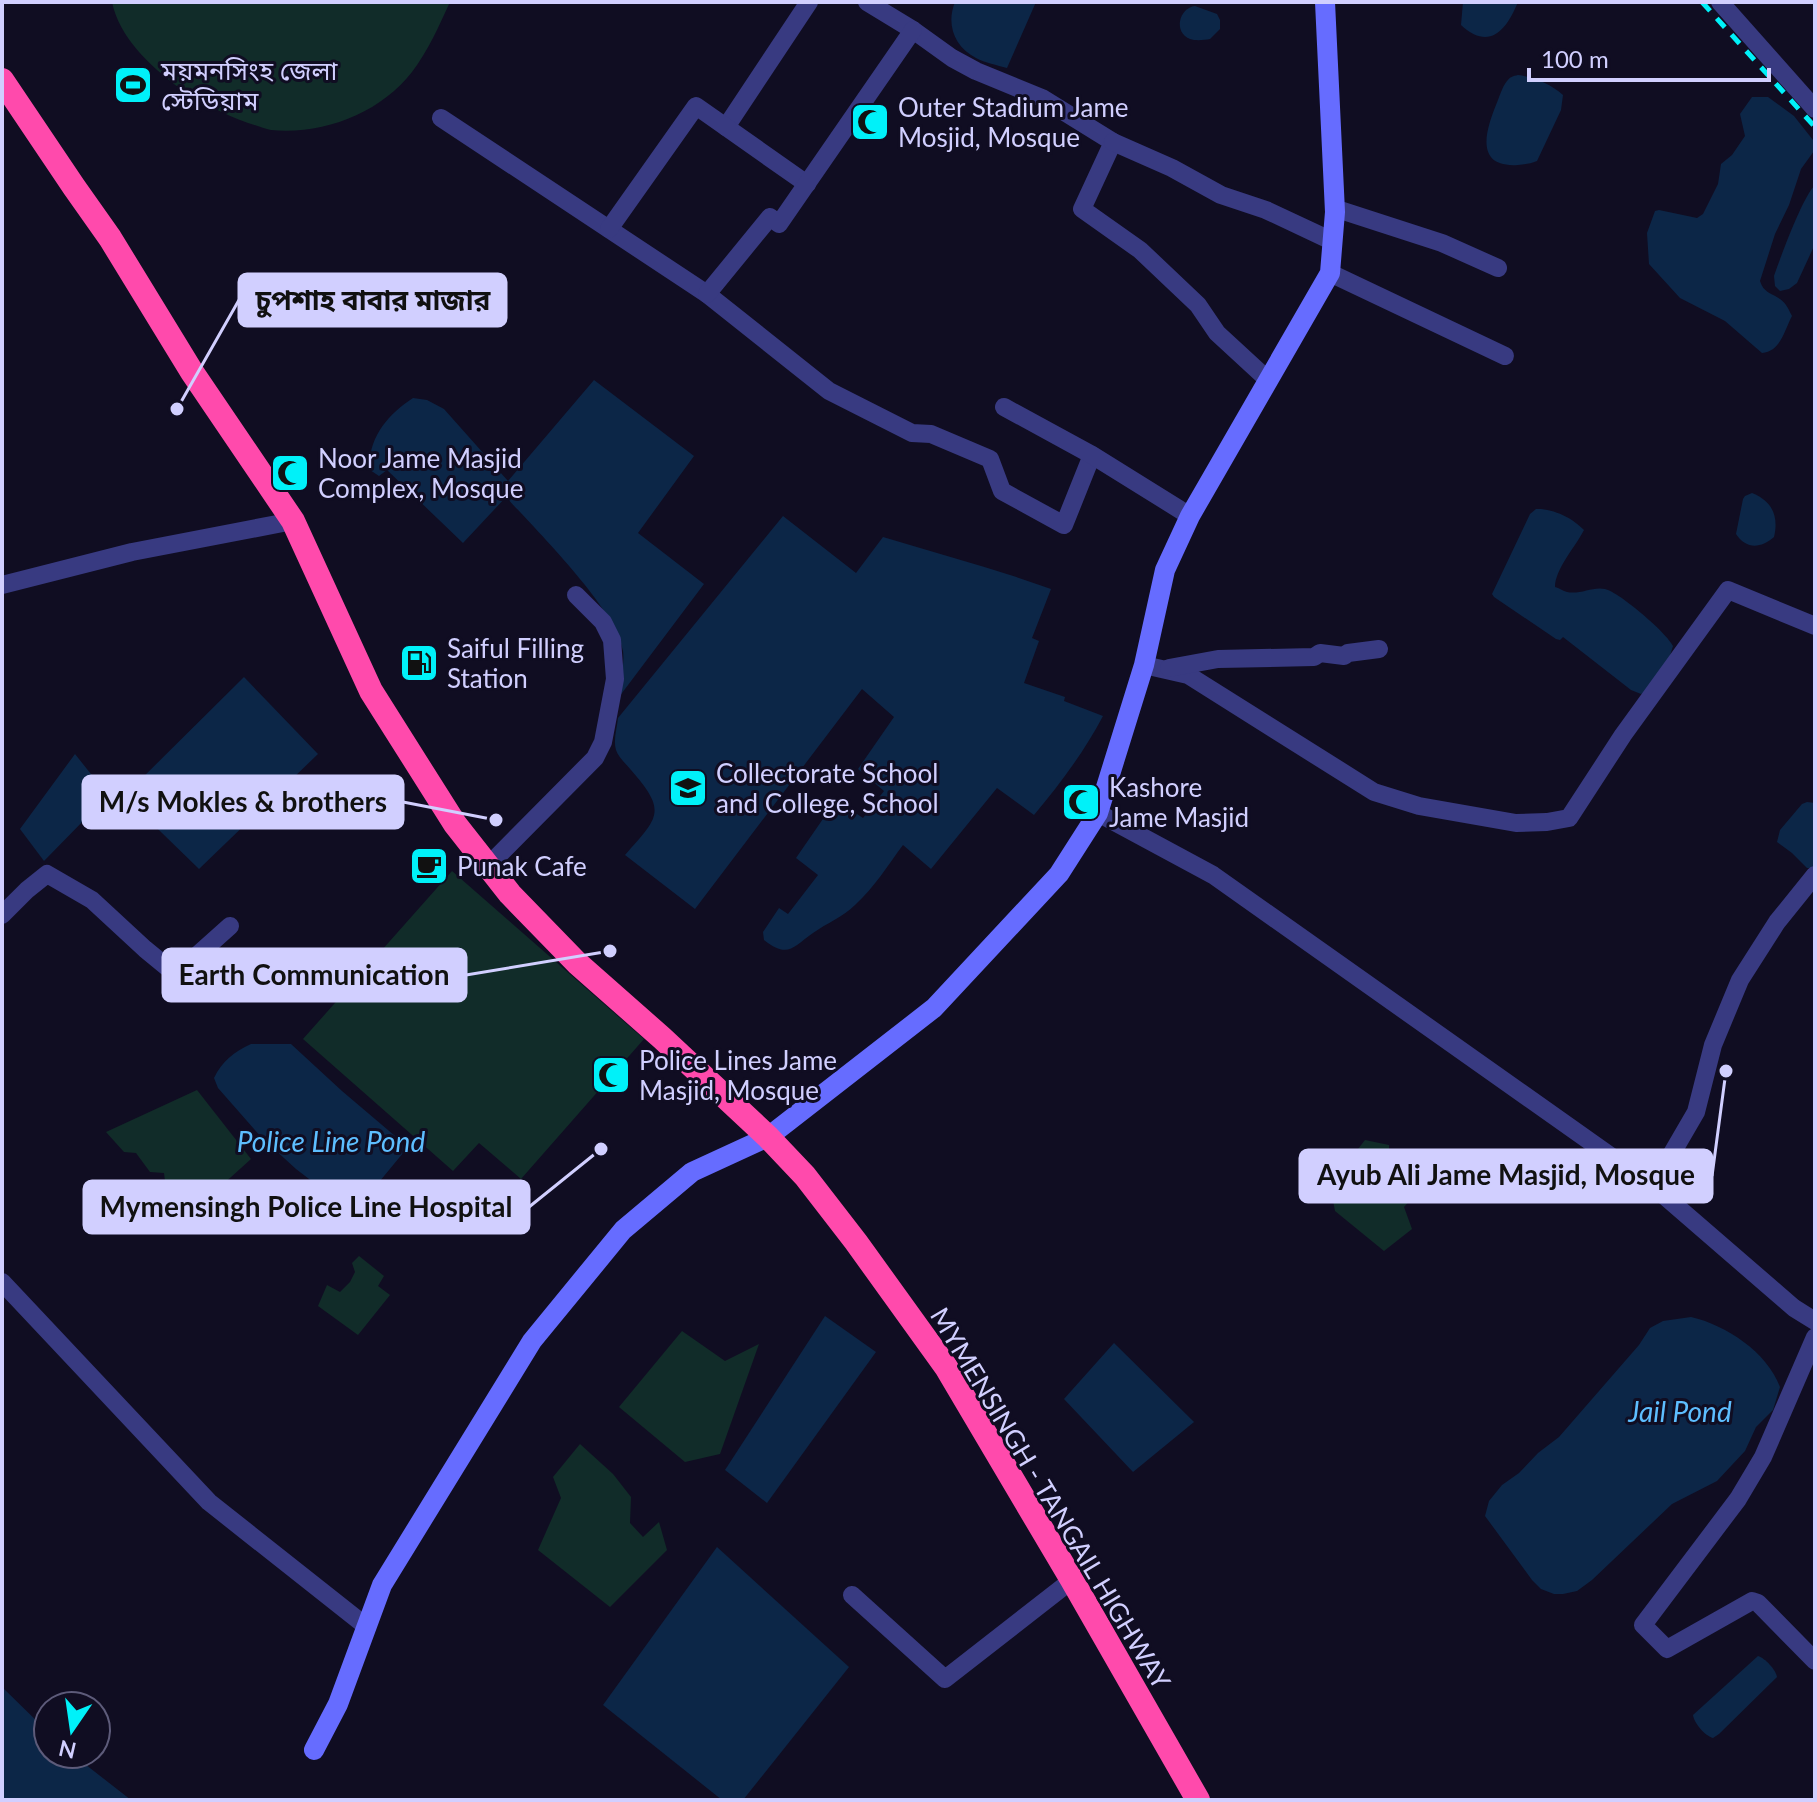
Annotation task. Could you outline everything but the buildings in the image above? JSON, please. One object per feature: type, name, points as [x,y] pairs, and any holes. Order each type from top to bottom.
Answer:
[{"type":"highway","name":"MYMENSINGH - TANGAIL HIGHWAY","points":[[2,80],[110,238],[192,372],[293,521],[371,691],[455,824],[510,894],[577,963],[768,1137],[805,1176],[856,1242],[946,1367],[1198,1800]]},
{"type":"street","points":[[726,127],[809,2]]},
{"type":"street","points":[[867,2],[952,58],[1042,98],[1113,142],[1172,168],[1221,195],[1266,210],[1332,241]]},
{"type":"street","points":[[314,1750],[338,1704],[382,1585],[532,1341],[623,1230],[692,1172],[768,1137],[934,1008],[1059,874],[1098,813],[1153,667],[1165,570],[1190,516],[1330,273],[1334,208],[1325,2]]},
{"type":"street","points":[[1720,2],[1815,109]]},
{"type":"street","points":[[707,294],[770,217],[779,224],[913,30]]},
{"type":"street","points":[[609,229],[696,106],[807,184]]},
{"type":"street","points":[[441,118],[707,294],[829,391],[912,433],[931,434],[990,459],[1002,491],[1064,525],[1092,455]]},
{"type":"street","points":[[1113,142],[1082,209],[1140,250],[1198,305],[1217,333],[1268,380]]},
{"type":"street","points":[[1334,208],[1442,243],[1498,268]]},
{"type":"street","points":[[1330,273],[1505,356]]},
{"type":"street","points":[[1004,407],[1092,455],[1190,516]]},
{"type":"street","points":[[2,585],[132,552],[293,521]]},
{"type":"street","points":[[1153,667],[1188,675],[1374,792],[1419,806],[1516,823],[1547,822],[1569,818],[1623,735],[1728,590],[1815,626]]},
{"type":"street","points":[[488,866],[595,758],[603,742],[615,679],[612,640],[603,622],[576,595]]},
{"type":"street","points":[[1153,667],[1218,659],[1314,657],[1320,653],[1344,656],[1379,649]]},
{"type":"street","points":[[1098,813],[1213,875],[1653,1186],[1794,1308],[1815,1321]]},
{"type":"street","points":[[2,915],[47,874],[92,900],[173,972],[183,968],[230,926]]},
{"type":"street","points":[[1653,1186],[1696,1112],[1713,1045],[1740,980],[1777,922],[1815,875]]},
{"type":"street","points":[[2,1282],[209,1502],[367,1627]]},
{"type":"street","points":[[1815,1337],[1757,1468],[1738,1499],[1643,1625],[1667,1649],[1752,1601],[1758,1603],[1815,1661]]},
{"type":"street","points":[[852,1595],[945,1679],[1072,1580]]},
{"type":"green space","points":[[112,2],[450,2],[418,64],[384,99],[367,110],[330,125],[291,131],[268,129],[239,119],[178,87],[137,50],[121,27]]},
{"type":"green space","points":[[452,871],[644,1039],[521,1179],[479,1143],[453,1171],[303,1039]]},
{"type":"green space","points":[[197,1090],[251,1159],[189,1215],[168,1205],[164,1173],[150,1172],[136,1153],[124,1152],[106,1132]]},
{"type":"green space","points":[[1365,1140],[1389,1145],[1389,1153],[1412,1168],[1422,1187],[1404,1207],[1412,1229],[1384,1251],[1335,1211],[1330,1185]]},
{"type":"green space","points":[[359,1256],[384,1276],[378,1286],[390,1295],[358,1335],[318,1306],[327,1285],[340,1292],[350,1282],[355,1272],[352,1263]]},
{"type":"green space","points":[[682,1331],[725,1361],[759,1344],[720,1454],[685,1462],[619,1407]]},
{"type":"green space","points":[[580,1444],[613,1474],[631,1497],[630,1523],[643,1537],[659,1522],[667,1550],[610,1607],[538,1550],[561,1498],[553,1477]]},
{"type":"water","points":[[955,2],[1036,2],[1007,68],[980,60],[962,48],[952,26]]},
{"type":"water","points":[[1463,2],[1518,2],[1502,29],[1488,37],[1471,33],[1461,25]]},
{"type":"water","points":[[1195,6],[1217,14],[1220,20],[1220,29],[1210,39],[1190,39],[1181,31],[1182,15]]},
{"type":"water","points":[[1518,75],[1542,82],[1563,95],[1561,110],[1537,161],[1504,164],[1495,161],[1489,154],[1487,137],[1504,86],[1509,79]]},
{"type":"water","points":[[1752,97],[1768,97],[1794,116],[1813,140],[1814,151],[1801,169],[1760,281],[1765,290],[1784,302],[1792,316],[1778,344],[1762,353],[1725,321],[1680,298],[1649,264],[1647,233],[1655,211],[1697,218],[1703,214],[1718,184],[1721,164],[1732,155],[1745,136],[1740,114]]},
{"type":"water","points":[[1815,185],[1815,244],[1797,283],[1780,291],[1775,286],[1774,276],[1798,214]]},
{"type":"water","points":[[594,380],[694,456],[638,533],[704,584],[616,701],[623,657],[617,634],[574,571],[506,497],[463,543],[387,470],[379,476],[370,470],[372,448],[381,428],[413,398],[427,400],[444,409],[508,481]]},
{"type":"water","points":[[1752,493],[1765,500],[1775,516],[1774,537],[1754,546],[1736,534],[1743,499]]},
{"type":"water","points":[[1536,509],[1562,515],[1584,530],[1562,565],[1555,587],[1572,593],[1600,588],[1612,592],[1653,623],[1673,646],[1666,668],[1645,692],[1641,694],[1631,690],[1563,637],[1556,639],[1492,594],[1530,514]]},
{"type":"water","points":[[783,516],[856,573],[883,537],[1051,589],[1032,638],[1039,641],[1024,683],[1065,697],[1064,701],[1103,716],[1071,767],[1034,815],[997,788],[931,869],[903,845],[875,884],[850,909],[785,950],[764,940],[763,932],[779,908],[788,914],[818,875],[796,858],[836,800],[863,818],[884,791],[858,769],[894,717],[862,689],[695,909],[625,855],[651,822],[654,805],[643,784],[618,755],[615,742],[618,718]]},
{"type":"water","points":[[244,677],[318,754],[199,869],[124,796]]},
{"type":"water","points":[[75,754],[110,798],[44,861],[20,829]]},
{"type":"water","points":[[1807,802],[1815,803],[1815,868],[1807,868],[1777,842],[1780,830]]},
{"type":"water","name":"Police Line Pond","points":[[251,1044],[291,1044],[408,1147],[356,1210],[296,1169],[262,1138],[218,1088],[214,1078],[221,1067],[234,1054]]},
{"type":"water","points":[[825,1316],[876,1352],[767,1503],[725,1470]]},
{"type":"water","name":"Jail Pond","points":[[1691,1317],[1731,1333],[1766,1362],[1780,1387],[1773,1410],[1756,1427],[1745,1451],[1717,1481],[1672,1504],[1592,1580],[1577,1591],[1563,1594],[1541,1589],[1485,1516],[1489,1501],[1502,1485],[1559,1437],[1639,1345],[1650,1328],[1663,1321]]},
{"type":"water","points":[[1114,1343],[1194,1422],[1133,1472],[1064,1399]]},
{"type":"water","points":[[717,1547],[849,1667],[743,1800],[722,1800],[603,1705]]},
{"type":"water","points":[[1758,1656],[1770,1665],[1777,1677],[1719,1734],[1710,1737],[1703,1732],[1693,1715]]},
{"type":"water","points":[[2,1687],[32,1716],[32,1770],[93,1770],[131,1800],[2,1800]]},
{"type":"railway","points":[[1702,2],[1815,127]]},
{"type":"place","name":"ময়মনসিংহ জেলা স্টেডিয়াম","points":[[133,85]]},
{"type":"place","name":"Outer Stadium Jame Mosjid, Mosque","points":[[870,122]]},
{"type":"place","name":"চুপশাহ বাবার মাজার","points":[[177,409]]},
{"type":"place","name":"Noor Jame Masjid Complex, Mosque","points":[[290,473]]},
{"type":"place","name":"Saiful Filling Station","points":[[419,663]]},
{"type":"place","name":"Collectorate School and College, School","points":[[688,788]]},
{"type":"place","name":"Kashore Jame Masjid","points":[[1081,802]]},
{"type":"place","name":"M/s Mokles & brothers","points":[[496,820]]},
{"type":"place","name":"Punak Cafe","points":[[429,866]]},
{"type":"place","name":"Earth Communication","points":[[610,951]]},
{"type":"place","name":"Ayub Ali Jame Masjid, Mosque","points":[[1726,1071]]},
{"type":"place","name":"Police Lines Jame Masjid, Mosque","points":[[611,1075]]},
{"type":"place","name":"Mymensingh Police Line Hospital","points":[[601,1149]]}]
